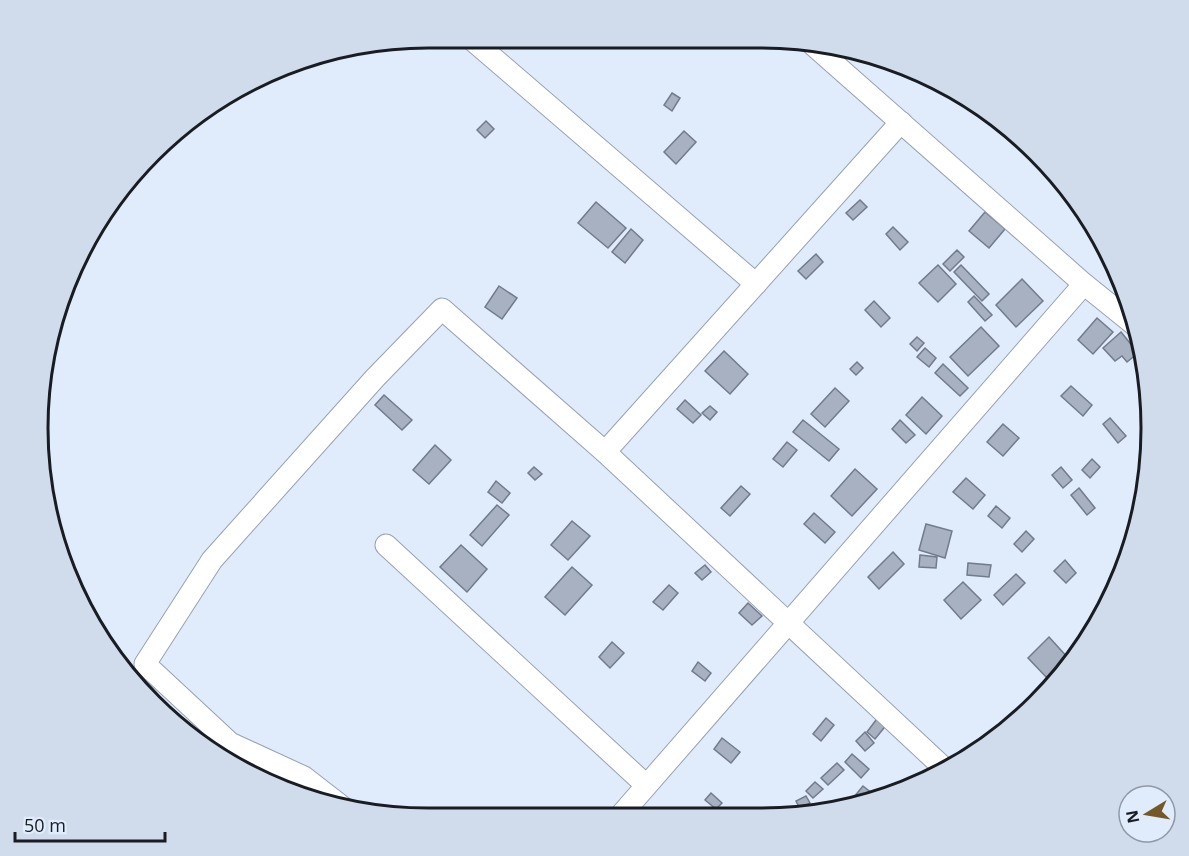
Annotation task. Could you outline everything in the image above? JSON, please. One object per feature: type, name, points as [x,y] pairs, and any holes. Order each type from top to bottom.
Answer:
[{"type":"street","points":[[482,48],[756,284]]},
{"type":"street","points":[[822,53],[1083,284],[1124,317]]},
{"type":"street","points":[[605,452],[900,122]]},
{"type":"street","points":[[627,808],[1083,284]]},
{"type":"street","points":[[326,794],[304,777],[230,743],[145,664],[212,560],[375,378],[442,309],[605,452],[939,764]]},
{"type":"street","points":[[386,545],[646,785]]},
{"type":"building","points":[[672,93],[680,98],[672,111],[664,105]]},
{"type":"building","points":[[486,121],[494,129],[485,138],[477,130]]},
{"type":"building","points":[[684,131],[696,142],[676,164],[664,152]]},
{"type":"building","points":[[860,200],[867,207],[853,220],[846,213]]},
{"type":"building","points":[[596,202],[626,228],[608,248],[578,223]]},
{"type":"building","points":[[985,212],[1005,229],[989,248],[969,231]]},
{"type":"building","points":[[893,227],[908,242],[900,250],[886,234]]},
{"type":"building","points":[[631,229],[643,240],[625,263],[612,252]]},
{"type":"building","points":[[957,250],[964,257],[950,271],[943,264]]},
{"type":"building","points":[[816,254],[823,262],[806,279],[798,271]]},
{"type":"building","points":[[938,265],[956,284],[938,302],[919,283]]},
{"type":"building","points":[[961,265],[989,294],[982,301],[954,272]]},
{"type":"building","points":[[1022,279],[1043,301],[1016,327],[996,305]]},
{"type":"building","points":[[499,286],[517,298],[502,319],[485,307]]},
{"type":"building","points":[[974,296],[992,315],[985,321],[968,302]]},
{"type":"building","points":[[874,301],[890,318],[881,327],[865,310]]},
{"type":"building","points":[[1097,318],[1113,332],[1093,354],[1078,340]]},
{"type":"building","points":[[981,327],[999,346],[968,376],[950,357]]},
{"type":"building","points":[[1121,332],[1132,345],[1134,356],[1127,362],[1122,356],[1115,361],[1103,348]]},
{"type":"building","points":[[917,337],[924,343],[917,351],[910,344]]},
{"type":"building","points":[[925,348],[936,358],[929,367],[917,357]]},
{"type":"building","points":[[724,351],[748,374],[730,394],[705,371]]},
{"type":"building","points":[[857,362],[863,368],[856,375],[850,369]]},
{"type":"building","points":[[943,364],[968,388],[960,396],[935,373]]},
{"type":"building","points":[[1071,386],[1092,405],[1083,416],[1061,396]]},
{"type":"building","points":[[835,388],[849,401],[825,427],[811,414]]},
{"type":"building","points":[[384,395],[412,420],[402,430],[375,405]]},
{"type":"building","points":[[922,397],[942,416],[926,434],[906,415]]},
{"type":"building","points":[[685,400],[701,415],[693,423],[677,409]]},
{"type":"building","points":[[710,406],[717,412],[710,420],[702,413]]},
{"type":"building","points":[[1110,418],[1126,436],[1118,443],[1103,424]]},
{"type":"building","points":[[803,420],[839,449],[829,461],[793,432]]},
{"type":"building","points":[[900,420],[915,435],[906,443],[892,429]]},
{"type":"building","points":[[1003,424],[1019,438],[1003,456],[987,442]]},
{"type":"building","points":[[787,442],[797,450],[783,467],[773,459]]},
{"type":"building","points":[[435,445],[451,460],[429,484],[413,470]]},
{"type":"building","points":[[1092,459],[1100,467],[1090,478],[1082,470]]},
{"type":"building","points":[[534,467],[542,474],[535,480],[528,473]]},
{"type":"building","points":[[1061,467],[1072,480],[1063,488],[1052,475]]},
{"type":"building","points":[[855,469],[877,489],[852,516],[831,496]]},
{"type":"building","points":[[966,478],[985,495],[973,509],[953,492]]},
{"type":"building","points":[[496,481],[510,493],[502,503],[488,492]]},
{"type":"building","points":[[741,486],[750,494],[730,516],[721,508]]},
{"type":"building","points":[[1079,488],[1095,508],[1087,515],[1071,495]]},
{"type":"building","points":[[497,505],[509,515],[482,546],[470,535]]},
{"type":"building","points":[[996,506],[1010,518],[1002,528],[988,516]]},
{"type":"building","points":[[814,513],[835,532],[825,543],[804,524]]},
{"type":"building","points":[[572,521],[590,536],[568,560],[551,545]]},
{"type":"building","points":[[926,524],[952,531],[945,558],[919,550]]},
{"type":"building","points":[[1026,531],[1034,539],[1022,552],[1014,544]]},
{"type":"building","points":[[461,545],[487,569],[467,592],[440,567]]},
{"type":"building","points":[[893,552],[904,564],[879,589],[868,577]]},
{"type":"building","points":[[920,555],[937,557],[936,568],[919,567]]},
{"type":"building","points":[[1065,560],[1076,573],[1066,583],[1054,571]]},
{"type":"building","points":[[968,563],[991,565],[989,577],[967,575]]},
{"type":"building","points":[[705,565],[711,572],[702,580],[695,573]]},
{"type":"building","points":[[572,567],[592,585],[565,615],[545,597]]},
{"type":"building","points":[[1016,574],[1025,583],[1003,605],[994,595]]},
{"type":"building","points":[[963,582],[981,600],[961,619],[944,600]]},
{"type":"building","points":[[669,585],[678,593],[663,610],[653,602]]},
{"type":"building","points":[[748,603],[762,616],[752,625],[739,613]]},
{"type":"building","points":[[1049,637],[1065,655],[1047,678],[1028,658]]},
{"type":"building","points":[[612,642],[624,653],[610,668],[599,657]]},
{"type":"building","points":[[698,662],[711,673],[705,681],[692,671]]},
{"type":"building","points":[[879,716],[888,723],[875,739],[867,732]]},
{"type":"building","points":[[826,718],[834,725],[821,741],[813,734]]},
{"type":"building","points":[[865,732],[874,743],[865,751],[856,741]]},
{"type":"building","points":[[722,738],[740,752],[731,763],[714,749]]},
{"type":"building","points":[[852,754],[869,769],[861,778],[845,762]]},
{"type":"building","points":[[837,763],[844,770],[828,785],[821,778]]},
{"type":"building","points":[[815,782],[823,789],[813,798],[806,791]]},
{"type":"building","points":[[863,786],[870,792],[859,795],[855,796]]},
{"type":"building","points":[[711,793],[722,803],[715,808],[705,800]]},
{"type":"building","points":[[806,796],[810,803],[798,806],[796,801]]}]
